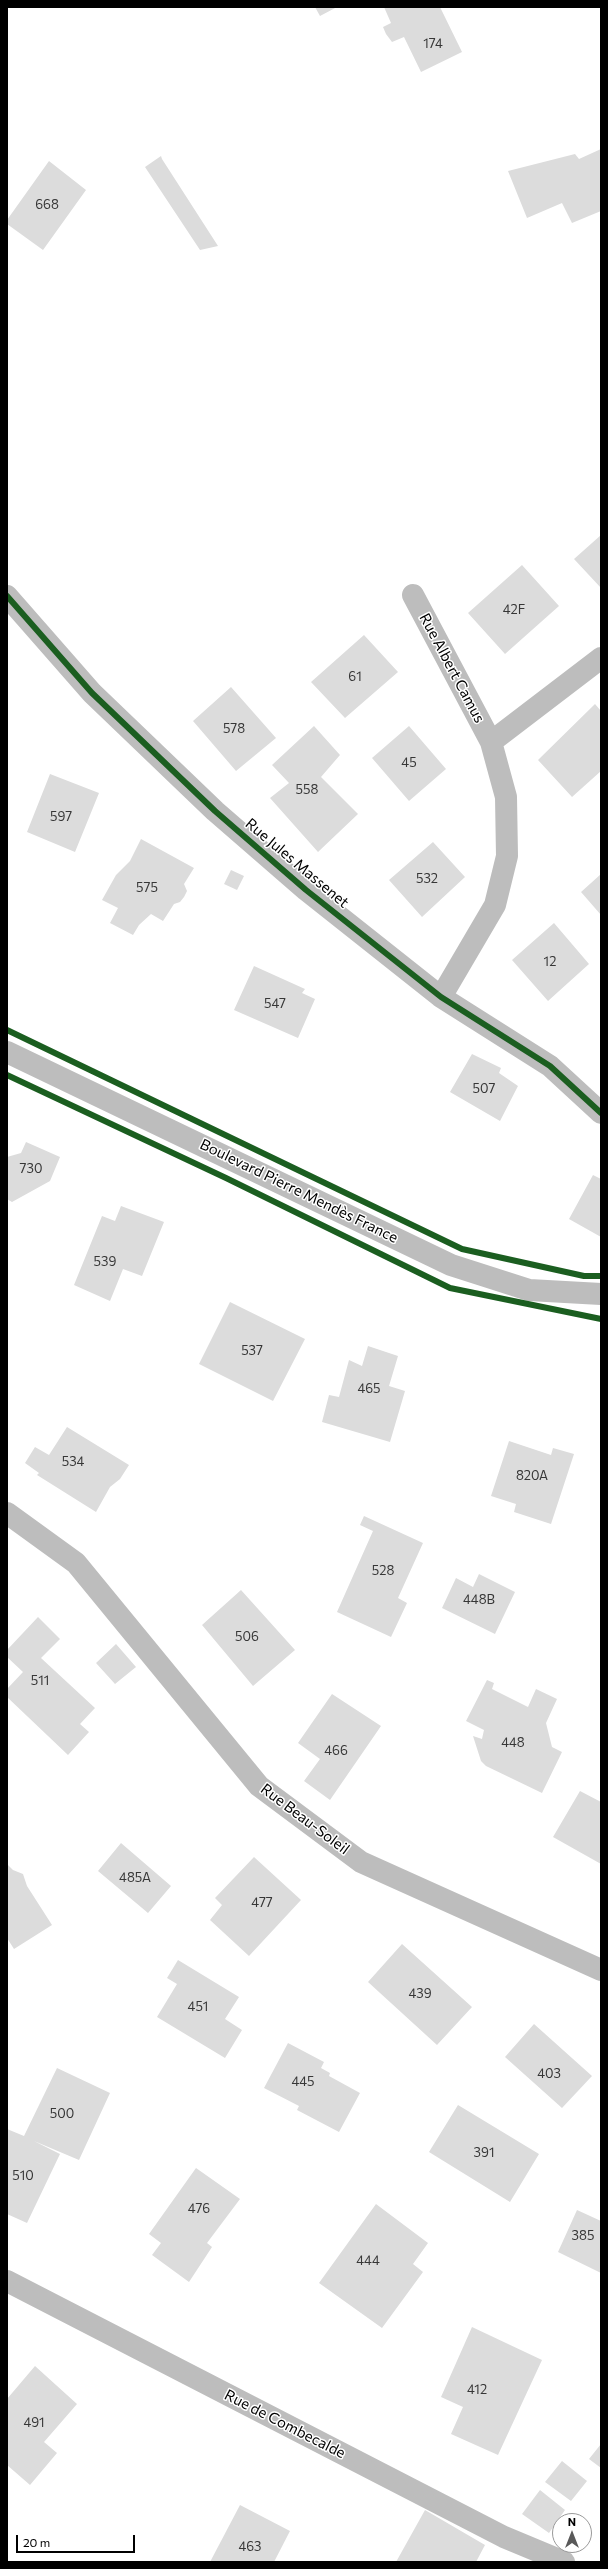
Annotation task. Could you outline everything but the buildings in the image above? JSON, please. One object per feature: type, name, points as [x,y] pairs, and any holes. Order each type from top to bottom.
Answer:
[{"type":"street","name":"Rue Albert Camus","points":[[413,595],[491,742],[506,797],[507,856],[495,905],[441,997]]},
{"type":"street","name":"Rue Jules Massenet","points":[[7,596],[92,693],[215,811],[306,890],[441,997],[550,1066],[601,1113]]},
{"type":"street","name":"Rue Albert Camus","points":[[491,742],[601,658]]},
{"type":"street","name":"Boulevard Pierre Mendès France","points":[[7,1052],[451,1265],[529,1290],[601,1294]]},
{"type":"street","name":"Rue Beau-Soleil","points":[[7,1513],[76,1563],[259,1786],[361,1862],[601,1970]]},
{"type":"street","name":"Rue de Combecalde","points":[[7,2281],[504,2537],[564,2562]]},
{"type":"cycle path","points":[[7,596],[92,693],[215,811],[306,890],[441,997],[550,1066],[601,1113]]},
{"type":"cycle path","points":[[7,1030],[462,1249],[584,1276],[601,1276]]},
{"type":"cycle path","points":[[7,1075],[226,1178],[450,1288],[601,1319]]}]
